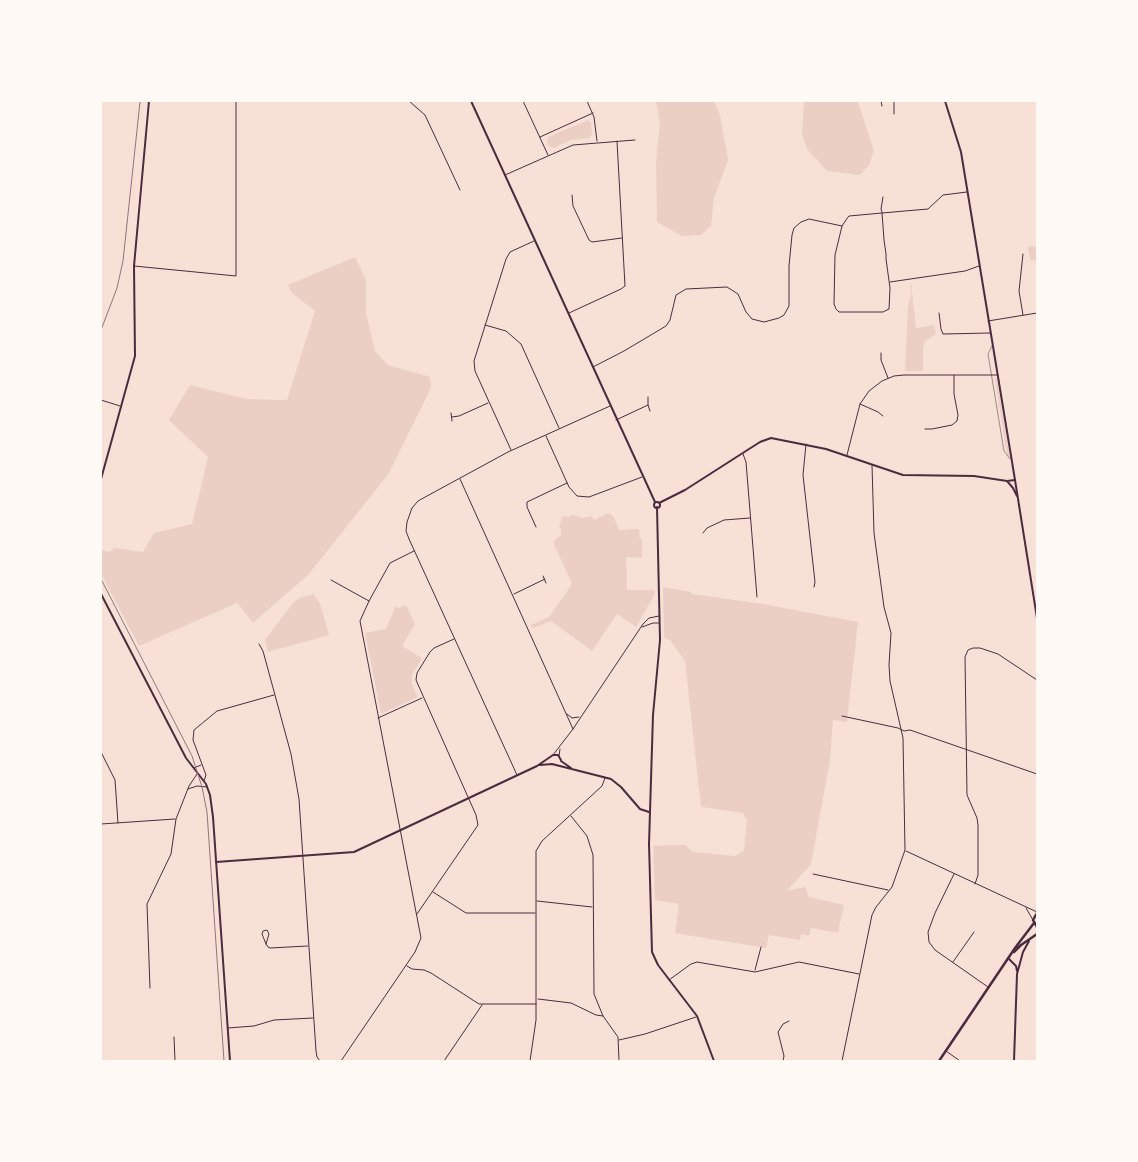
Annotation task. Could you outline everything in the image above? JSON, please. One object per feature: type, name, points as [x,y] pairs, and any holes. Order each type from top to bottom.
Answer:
[{"type":"highway","points":[[938,1061],[1034,922],[1037,912]]},
{"type":"highway","points":[[1034,922],[1037,927]]},
{"type":"highway","points":[[1012,953],[1037,934]]},
{"type":"main road","points":[[101,479],[135,356],[134,266],[149,101]]},
{"type":"main road","points":[[471,101],[655,502],[654,506],[657,508]]},
{"type":"main road","points":[[945,101],[961,152],[1037,618]]},
{"type":"main road","points":[[655,502],[659,503],[685,490],[769,438],[806,444],[907,475],[974,476],[1007,481],[1015,480]]},
{"type":"main road","points":[[1007,481],[1018,498]]},
{"type":"main road","points":[[659,503],[657,508],[660,623],[652,715],[649,859],[652,952],[655,960],[669,980],[697,1016],[714,1061]]},
{"type":"main road","points":[[101,594],[182,751],[207,787],[213,811],[230,1061]]},
{"type":"main road","points":[[216,862],[354,852],[517,776],[537,766],[552,755],[559,756],[560,760],[571,768]]},
{"type":"main road","points":[[552,755],[550,760],[552,764]]},
{"type":"main road","points":[[556,765],[560,760]]},
{"type":"main road","points":[[537,766],[552,764],[605,778],[619,785],[642,811],[650,812]]},
{"type":"main road","points":[[1014,1061],[1018,974],[1023,951],[1031,937]]},
{"type":"main road","points":[[1008,959],[1016,966],[1018,974]]},
{"type":"street","points":[[134,266],[236,276],[236,101]]},
{"type":"street","points":[[409,101],[425,115],[460,190]]},
{"type":"street","points":[[523,101],[548,155]]},
{"type":"street","points":[[587,101],[593,113],[597,142]]},
{"type":"street","points":[[881,101],[882,106]]},
{"type":"street","points":[[894,101],[894,114]]},
{"type":"street","points":[[540,138],[593,113]]},
{"type":"street","points":[[505,175],[573,145],[635,140]]},
{"type":"street","points":[[568,314],[623,288],[625,284],[617,141]]},
{"type":"street","points":[[883,197],[882,213],[890,307],[886,312],[837,311],[834,304],[834,258],[842,226],[849,216],[882,213],[929,208],[943,195],[967,192]]},
{"type":"street","points":[[572,195],[573,206],[589,240],[592,242],[622,238]]},
{"type":"street","points":[[592,367],[624,351],[666,326],[670,320],[676,296],[682,290],[688,288],[721,287],[732,289],[740,297],[746,312],[752,319],[764,322],[779,318],[784,315],[789,306],[789,266],[794,228],[801,222],[809,219],[842,226]]},
{"type":"street","points":[[511,451],[475,371],[474,364],[508,255],[534,240]]},
{"type":"street","points":[[1023,254],[1019,291],[1023,315]]},
{"type":"street","points":[[889,282],[965,271],[979,266]]},
{"type":"street","points":[[939,313],[941,332],[943,334],[990,334]]},
{"type":"street","points":[[988,321],[1037,313]]},
{"type":"street","points":[[485,324],[506,331],[521,344],[560,428]]},
{"type":"street","points":[[881,353],[881,360],[888,378]]},
{"type":"street","points":[[847,456],[860,404],[869,391],[888,378],[904,375],[998,375]]},
{"type":"street","points":[[925,429],[952,425],[957,421],[954,375]]},
{"type":"street","points":[[648,397],[650,411]]},
{"type":"street","points":[[101,400],[122,406]]},
{"type":"street","points":[[452,417],[459,416],[489,402]]},
{"type":"street","points":[[860,404],[883,416]]},
{"type":"street","points":[[616,420],[648,405]]},
{"type":"street","points":[[517,776],[407,535],[408,517],[412,508],[422,499],[459,478],[511,451],[610,406]]},
{"type":"street","points":[[451,413],[452,421]]},
{"type":"street","points":[[545,435],[567,483],[577,496],[589,498],[642,477]]},
{"type":"street","points":[[806,444],[803,475],[814,587]]},
{"type":"street","points":[[743,453],[746,462],[757,597]]},
{"type":"street","points":[[842,1061],[874,910],[889,891],[905,850],[901,730],[888,665],[891,632],[884,608],[874,533],[872,464]]},
{"type":"street","points":[[459,478],[573,729]]},
{"type":"street","points":[[536,527],[527,507],[527,502],[567,483]]},
{"type":"street","points":[[702,533],[707,528],[724,520],[751,518]]},
{"type":"street","points":[[341,1061],[406,966],[420,942],[421,935],[360,624],[360,617],[390,563],[414,551]]},
{"type":"street","points":[[543,576],[546,583]]},
{"type":"street","points":[[330,580],[369,601]]},
{"type":"street","points":[[512,594],[545,580]]},
{"type":"street","points":[[552,755],[560,748],[646,620],[660,616]]},
{"type":"street","points":[[642,627],[653,623],[660,623]]},
{"type":"street","points":[[417,914],[478,825],[469,798],[416,680],[417,673],[434,648],[454,639]]},
{"type":"street","points":[[259,644],[263,651],[293,763],[299,799],[316,1055],[320,1061]]},
{"type":"street","points":[[976,884],[978,875],[978,825],[967,795],[965,657],[968,650],[980,648],[998,654],[1037,680]]},
{"type":"street","points":[[204,781],[206,777],[192,734],[197,726],[217,710],[275,694]]},
{"type":"street","points":[[378,718],[423,698]]},
{"type":"street","points":[[566,714],[572,718],[581,717]]},
{"type":"street","points":[[842,716],[904,731],[910,730],[1037,774]]},
{"type":"street","points":[[559,756],[560,748]]},
{"type":"street","points":[[101,752],[115,780],[118,823]]},
{"type":"street","points":[[193,768],[202,764]]},
{"type":"street","points":[[150,988],[147,904],[171,854],[176,819],[188,789],[198,774]]},
{"type":"street","points":[[530,1061],[537,999],[535,855],[537,847],[542,840],[602,786],[605,778]]},
{"type":"street","points":[[188,789],[197,786],[207,787]]},
{"type":"street","points":[[570,815],[587,836],[593,855],[594,988],[596,1000],[603,1016],[617,1034],[619,1061]]},
{"type":"street","points":[[101,824],[176,819]]},
{"type":"street","points":[[905,850],[1037,912]]},
{"type":"street","points":[[813,874],[889,891]]},
{"type":"street","points":[[954,874],[935,913],[928,935],[929,942],[932,948],[989,987]]},
{"type":"street","points":[[433,892],[466,913],[536,912]]},
{"type":"street","points":[[536,900],[593,907]]},
{"type":"street","points":[[1026,908],[1031,913],[1034,922]]},
{"type":"street","points":[[266,944],[269,934],[266,930],[262,932],[266,944],[270,948],[309,946]]},
{"type":"street","points":[[953,962],[974,932]]},
{"type":"street","points":[[755,972],[761,947]]},
{"type":"street","points":[[669,980],[695,962],[755,972],[799,962],[860,974]]},
{"type":"street","points":[[406,966],[431,973],[483,1005],[536,1004]]},
{"type":"street","points":[[537,999],[571,1003],[596,1015],[603,1016]]},
{"type":"street","points":[[444,1061],[483,1005]]},
{"type":"street","points":[[618,1040],[645,1034],[697,1016]]},
{"type":"street","points":[[228,1028],[254,1026],[274,1020],[314,1018]]},
{"type":"street","points":[[783,1061],[784,1056],[778,1032],[781,1026],[789,1021]]},
{"type":"street","points":[[174,1037],[175,1061]]},
{"type":"street","points":[[945,1051],[960,1061]]},
{"type":"lane","points":[[992,345],[988,354],[1004,451],[1012,459]]},
{"type":"shaded area","points":[[656,101],[714,101],[720,115],[728,160],[714,198],[711,226],[701,235],[682,236],[657,222],[656,162],[660,123]]},
{"type":"shaded area","points":[[804,101],[858,102],[874,151],[869,165],[860,175],[827,171],[807,149],[802,135]]},
{"type":"shaded area","points":[[588,120],[591,123],[592,134],[589,138],[571,140],[554,148],[549,146],[547,142],[548,137]]},
{"type":"shaded area","points":[[1028,247],[1037,247],[1037,261],[1030,260]]},
{"type":"shaded area","points":[[355,257],[366,280],[366,313],[375,351],[388,365],[430,377],[431,388],[389,473],[309,574],[253,623],[237,603],[139,646],[101,574],[101,550],[109,552],[115,548],[143,552],[154,533],[192,524],[208,457],[169,420],[190,385],[247,399],[287,400],[315,311],[292,293],[288,285]]},
{"type":"shaded area","points":[[911,283],[916,328],[934,325],[936,334],[925,341],[923,348],[923,371],[905,371]]},
{"type":"shaded area","points":[[997,379],[1010,458],[1007,455]]},
{"type":"shaded area","points":[[608,513],[614,517],[619,530],[639,529],[640,539],[642,539],[642,558],[626,557],[627,590],[655,590],[655,594],[636,627],[617,614],[592,651],[551,621],[533,628],[531,625],[549,617],[572,584],[553,542],[561,535],[559,526],[563,516],[567,517],[572,514],[582,518],[592,516],[594,520]]},
{"type":"shaded area","points":[[663,587],[691,592],[692,594],[763,604],[858,622],[847,722],[833,720],[830,760],[811,864],[787,891],[805,887],[809,897],[844,905],[838,933],[811,928],[809,936],[801,934],[800,940],[769,935],[766,948],[675,933],[679,904],[655,900],[653,846],[685,845],[693,852],[735,856],[744,850],[747,820],[743,813],[701,807],[685,661],[670,640],[664,638]]},
{"type":"shaded area","points":[[313,594],[320,603],[329,635],[268,652],[265,640],[292,604],[299,598]]},
{"type":"shaded area","points":[[406,605],[415,624],[402,646],[422,658],[412,675],[412,684],[418,697],[381,714],[365,633],[386,629],[396,606],[399,608]]},
{"type":"railway","points":[[101,330],[117,288],[123,261],[140,102]]},
{"type":"railway","points":[[101,579],[192,756],[202,787],[207,812],[224,1061]]}]
